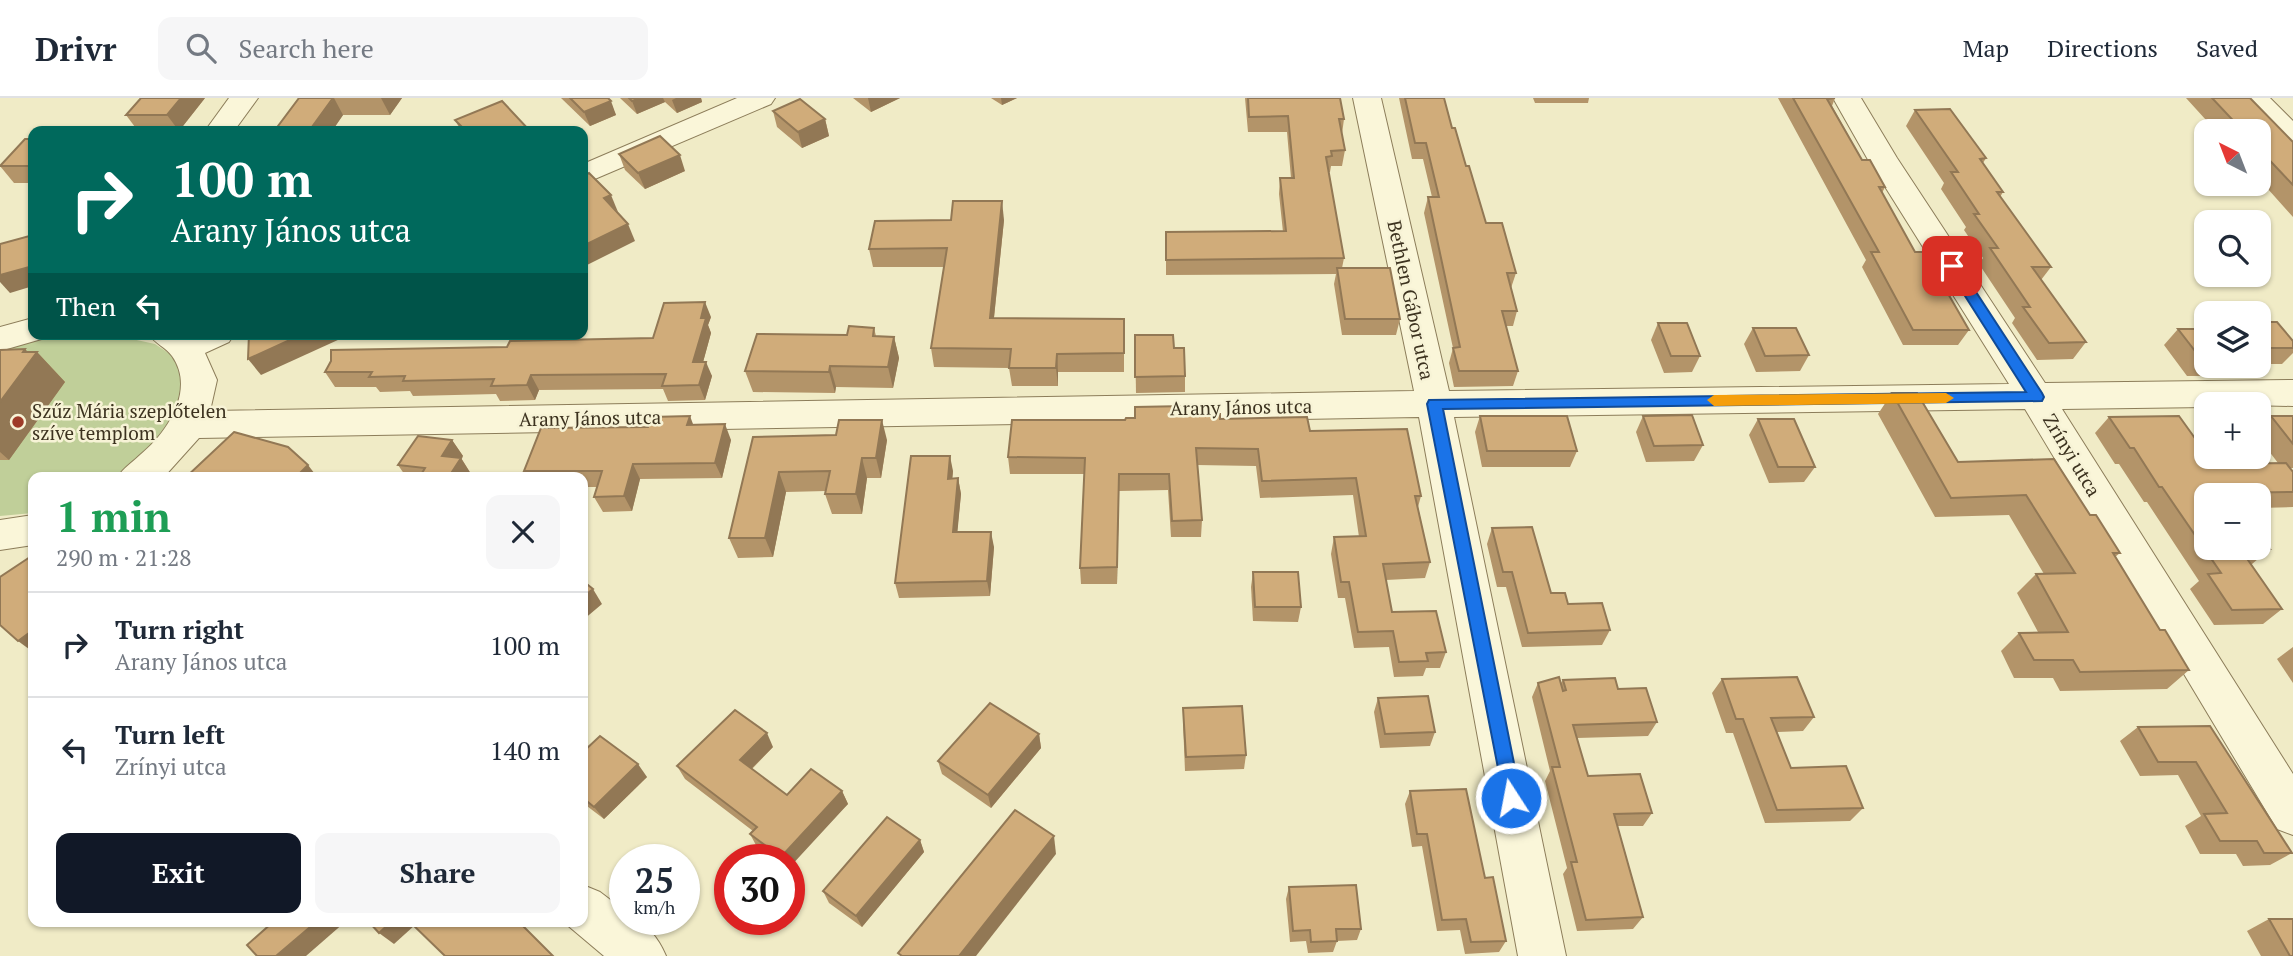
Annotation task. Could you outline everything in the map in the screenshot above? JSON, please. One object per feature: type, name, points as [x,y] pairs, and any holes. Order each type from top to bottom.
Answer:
[{"type":"street","points":[[223,126],[244,98]]},
{"type":"street","points":[[588,173],[761,98]]},
{"type":"street","name":"Bethlen Gábor utca","points":[[1367,98],[1434,404],[1542,956]]},
{"type":"street","name":"Zrínyi utca","points":[[1847,98],[1882,158],[2036,397],[2293,814]]},
{"type":"street","points":[[2254,98],[2293,138]]},
{"type":"street","points":[[0,339],[28,331]]},
{"type":"street","points":[[144,472],[154,465],[188,425],[200,380],[190,340]]},
{"type":"street","name":"Arany János utca","points":[[188,425],[2293,393]]},
{"type":"street","points":[[0,535],[28,531]]},
{"type":"street","points":[[588,912],[642,956]]},
{"type":"green space","points":[[137,340],[155,344],[179,360],[184,381],[180,413],[151,451],[125,472],[28,472],[28,513],[0,516],[0,349],[26,341]]},
{"type":"building","points":[[141,98],[181,98],[167,115],[126,115]]},
{"type":"building","points":[[299,98],[333,98],[313,126],[278,126]]},
{"type":"building","points":[[570,98],[608,98],[611,101],[584,112]]},
{"type":"building","points":[[1248,98],[1340,98],[1344,119],[1339,119],[1345,150],[1331,151],[1332,156],[1326,157],[1344,258],[1166,260],[1166,232],[1286,231],[1280,178],[1294,178],[1288,116],[1249,117]]},
{"type":"building","points":[[1405,98],[1444,98],[1486,223],[1502,223],[1516,273],[1507,273],[1517,311],[1502,311],[1518,371],[1459,371],[1453,348],[1460,347],[1428,197],[1439,197],[1426,143],[1415,143]]},
{"type":"building","points":[[1793,98],[1835,98],[1827,99],[1862,160],[1870,160],[1885,187],[1879,187],[1915,252],[1924,252],[1969,330],[1913,330],[1871,252],[1879,252]]},
{"type":"building","points":[[2212,98],[2250,98],[2271,119],[2232,119]]},
{"type":"building","points":[[800,99],[825,119],[798,132],[773,111]]},
{"type":"building","points":[[502,101],[525,126],[461,126],[455,120]]},
{"type":"building","points":[[1950,109],[1986,158],[1980,159],[2003,192],[1997,192],[2051,267],[2032,267],[2086,342],[2049,343],[2023,307],[2030,307],[1990,248],[1998,248],[1974,214],[1979,214],[1951,172],[1958,172],[1915,110]]},
{"type":"building","points":[[2272,121],[2293,142],[2293,185],[2272,163]]},
{"type":"building","points":[[660,136],[680,155],[638,173],[619,154]]},
{"type":"building","points":[[25,139],[28,139],[28,166],[0,166]]},
{"type":"building","points":[[588,174],[611,195],[604,198],[628,224],[588,244]]},
{"type":"building","points":[[953,201],[1002,201],[990,318],[1124,319],[1124,353],[1057,354],[1056,368],[1009,368],[1011,349],[931,348],[947,248],[869,249],[875,221],[951,220]]},
{"type":"building","points":[[28,236],[28,267],[0,275],[0,244]]},
{"type":"building","points":[[1337,268],[1390,268],[1400,319],[1345,319]]},
{"type":"building","points":[[705,302],[701,318],[706,318],[693,362],[706,362],[699,385],[662,386],[666,374],[531,375],[527,385],[491,386],[494,379],[403,381],[405,376],[369,377],[372,372],[325,372],[331,361],[331,350],[507,347],[510,341],[653,338],[664,303]]},
{"type":"building","points":[[2271,322],[2277,322],[2293,341],[2293,348],[2271,348]]},
{"type":"building","points":[[1658,323],[1687,323],[1700,356],[1671,356]]},
{"type":"building","points":[[849,326],[874,328],[873,336],[894,337],[888,367],[830,366],[829,372],[745,371],[757,334],[847,335]]},
{"type":"building","points":[[1753,328],[1796,328],[1809,355],[1765,356]]},
{"type":"building","points":[[2178,329],[2194,329],[2194,350]]},
{"type":"building","points":[[1135,335],[1173,335],[1174,348],[1184,348],[1185,376],[1135,377]]},
{"type":"building","points":[[249,340],[290,340],[248,359]]},
{"type":"building","points":[[25,349],[23,352],[37,352],[0,402],[0,350]]},
{"type":"building","points":[[1892,393],[1917,393],[1958,462],[2054,459],[2090,515],[2096,515],[2120,553],[2113,553],[2160,630],[2165,630],[2189,670],[2080,672],[2073,660],[2034,660],[2019,633],[2068,632],[2036,574],[2075,573],[2026,495],[1951,498]]},
{"type":"building","points":[[1186,406],[1187,414],[1220,414],[1220,419],[1307,417],[1310,431],[1407,429],[1421,496],[1415,496],[1430,562],[1383,564],[1392,612],[1436,611],[1446,652],[1426,653],[1428,661],[1399,662],[1393,631],[1358,632],[1349,582],[1341,582],[1334,537],[1366,536],[1356,478],[1262,481],[1258,449],[1196,448],[1202,520],[1172,521],[1169,474],[1119,474],[1117,567],[1080,568],[1085,458],[1008,457],[1012,420],[1125,420],[1135,418],[1135,407]]},
{"type":"building","points":[[1692,415],[1703,445],[1654,446],[1643,416]]},
{"type":"building","points":[[690,416],[687,425],[725,424],[715,463],[633,464],[624,496],[594,497],[602,471],[524,471],[541,428],[648,427],[651,417]]},
{"type":"building","points":[[1480,416],[1567,416],[1577,451],[1487,451]]},
{"type":"building","points":[[2179,416],[2194,437],[2194,469],[2271,469],[2271,463],[2286,463],[2293,472],[2293,492],[2271,492],[2271,483],[2194,483],[2194,534],[2109,417]]},
{"type":"building","points":[[2271,416],[2293,416],[2293,444]]},
{"type":"building","points":[[1758,419],[1794,419],[1815,467],[1778,467]]},
{"type":"building","points":[[839,420],[882,420],[876,458],[862,458],[856,494],[825,494],[830,471],[779,472],[765,538],[729,538],[753,437],[836,435]]},
{"type":"building","points":[[234,432],[288,447],[308,465],[301,472],[191,472]]},
{"type":"building","points":[[418,436],[452,440],[442,456],[461,458],[452,472],[423,472],[425,468],[398,465]]},
{"type":"building","points":[[911,456],[950,456],[948,479],[958,478],[953,532],[991,532],[987,581],[895,583]]},
{"type":"building","points":[[1532,527],[1551,593],[1565,593],[1568,604],[1602,603],[1610,630],[1528,633],[1512,572],[1503,572],[1492,528]]},
{"type":"building","points":[[28,558],[28,634],[18,641],[0,625],[0,577]]},
{"type":"building","points":[[2212,560],[2248,560],[2282,609],[2232,610],[2208,574],[2221,573]]},
{"type":"building","points":[[1253,572],[1298,572],[1301,607],[1255,607]]},
{"type":"building","points":[[1559,677],[1563,691],[1566,690],[1563,680],[1615,678],[1618,689],[1646,688],[1657,722],[1573,725],[1588,776],[1640,774],[1652,813],[1614,814],[1643,917],[1586,920],[1571,862],[1577,862],[1552,767],[1560,767],[1538,683]]},
{"type":"building","points":[[1797,677],[1814,717],[1771,718],[1791,768],[1846,766],[1863,808],[1777,810],[1743,719],[1736,719],[1722,679]]},
{"type":"building","points":[[1428,696],[1435,732],[1385,734],[1378,698]]},
{"type":"building","points":[[990,703],[1039,734],[988,795],[938,761]]},
{"type":"building","points":[[1242,706],[1246,755],[1186,757],[1183,708]]},
{"type":"building","points":[[735,710],[767,733],[740,760],[787,795],[811,769],[842,791],[793,844],[763,844],[750,834],[757,827],[677,766]]},
{"type":"building","points":[[2210,726],[2292,853],[2264,853],[2257,841],[2220,841],[2204,814],[2227,813],[2196,762],[2158,762],[2138,727]]},
{"type":"building","points":[[600,736],[638,764],[594,807],[588,802],[588,747]]},
{"type":"building","points":[[1466,789],[1485,878],[1493,877],[1506,941],[1471,942],[1466,919],[1442,920],[1427,834],[1417,834],[1410,791]]},
{"type":"building","points":[[1015,810],[1054,836],[959,956],[902,956],[898,953]]},
{"type":"building","points":[[887,817],[920,840],[856,916],[823,891]]},
{"type":"building","points":[[1356,885],[1361,929],[1336,929],[1337,941],[1311,942],[1310,930],[1293,931],[1289,887]]},
{"type":"building","points":[[2269,919],[2293,919],[2293,956],[2290,956]]},
{"type":"building","points":[[267,927],[310,927],[276,956],[257,956],[247,945]]},
{"type":"building","points":[[374,927],[386,927],[379,933]]},
{"type":"building","points":[[415,927],[524,927],[553,956],[445,956]]},
{"type":"slow traffic","points":[[1714,400],[1946,398]]},
{"type":"place","name":"Szűz Mária szeplőtelen szíve templom","points":[[18,422]]},
{"type":"route","points":[[1511,798],[1434,404],[2036,397],[1952,266]]}]
